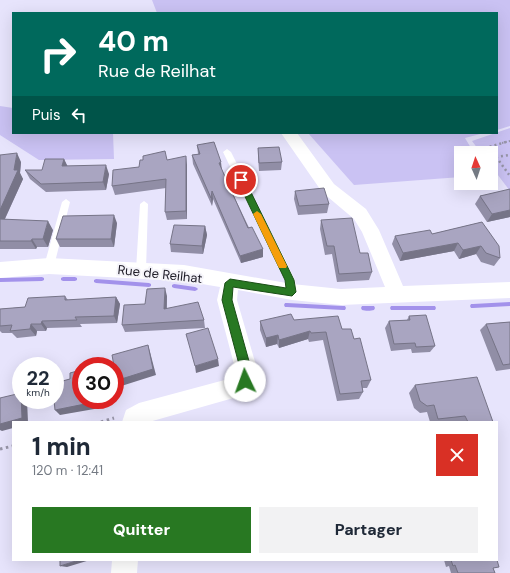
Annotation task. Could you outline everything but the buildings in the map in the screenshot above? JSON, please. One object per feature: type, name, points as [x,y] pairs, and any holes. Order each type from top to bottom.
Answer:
[{"type":"street","points":[[290,134],[328,188],[360,214],[370,230],[398,296]]},
{"type":"street","name":"Rue de Reilhat","points":[[0,270],[49,266],[184,273],[230,283],[341,297],[398,296],[510,290]]},
{"type":"street","points":[[132,421],[134,418],[147,411],[237,387],[245,381],[246,372],[227,300],[230,283]]},
{"type":"street","points":[[124,561],[124,573]]},
{"type":"lane","points":[[227,152],[290,280],[292,292]]},
{"type":"lane","points":[[49,266],[66,202]]},
{"type":"lane","points":[[141,270],[144,204]]},
{"type":"path","points":[[489,146],[510,142]]},
{"type":"path","points":[[498,157],[510,155]]},
{"type":"path","points":[[498,160],[510,176]]},
{"type":"path","points":[[0,450],[12,446]]},
{"type":"shaded area","points":[[152,0],[510,0],[510,126],[498,130],[498,12],[157,12]]},
{"type":"shaded area","points":[[0,106],[12,108],[12,134],[113,134],[114,159],[39,160],[0,135]]},
{"type":"shaded area","points":[[510,128],[510,191],[498,175],[498,146],[476,146],[472,141],[492,134],[498,134],[498,132]]},
{"type":"shaded area","points":[[309,134],[480,134],[465,138],[470,146],[454,146],[454,178],[354,185]]},
{"type":"waterway","points":[[0,280],[42,279]]},
{"type":"waterway","points":[[63,279],[75,279]]},
{"type":"waterway","points":[[96,281],[149,285]]},
{"type":"waterway","points":[[174,286],[195,289]]},
{"type":"waterway","points":[[473,306],[510,304]]},
{"type":"waterway","points":[[287,305],[343,308]]},
{"type":"waterway","points":[[364,308],[372,308]]},
{"type":"waterway","points":[[393,308],[433,308]]},
{"type":"slow traffic","points":[[257,214],[282,266]]},
{"type":"route","points":[[241,180],[290,280],[292,292],[230,283],[227,300],[246,372],[245,381]]}]
